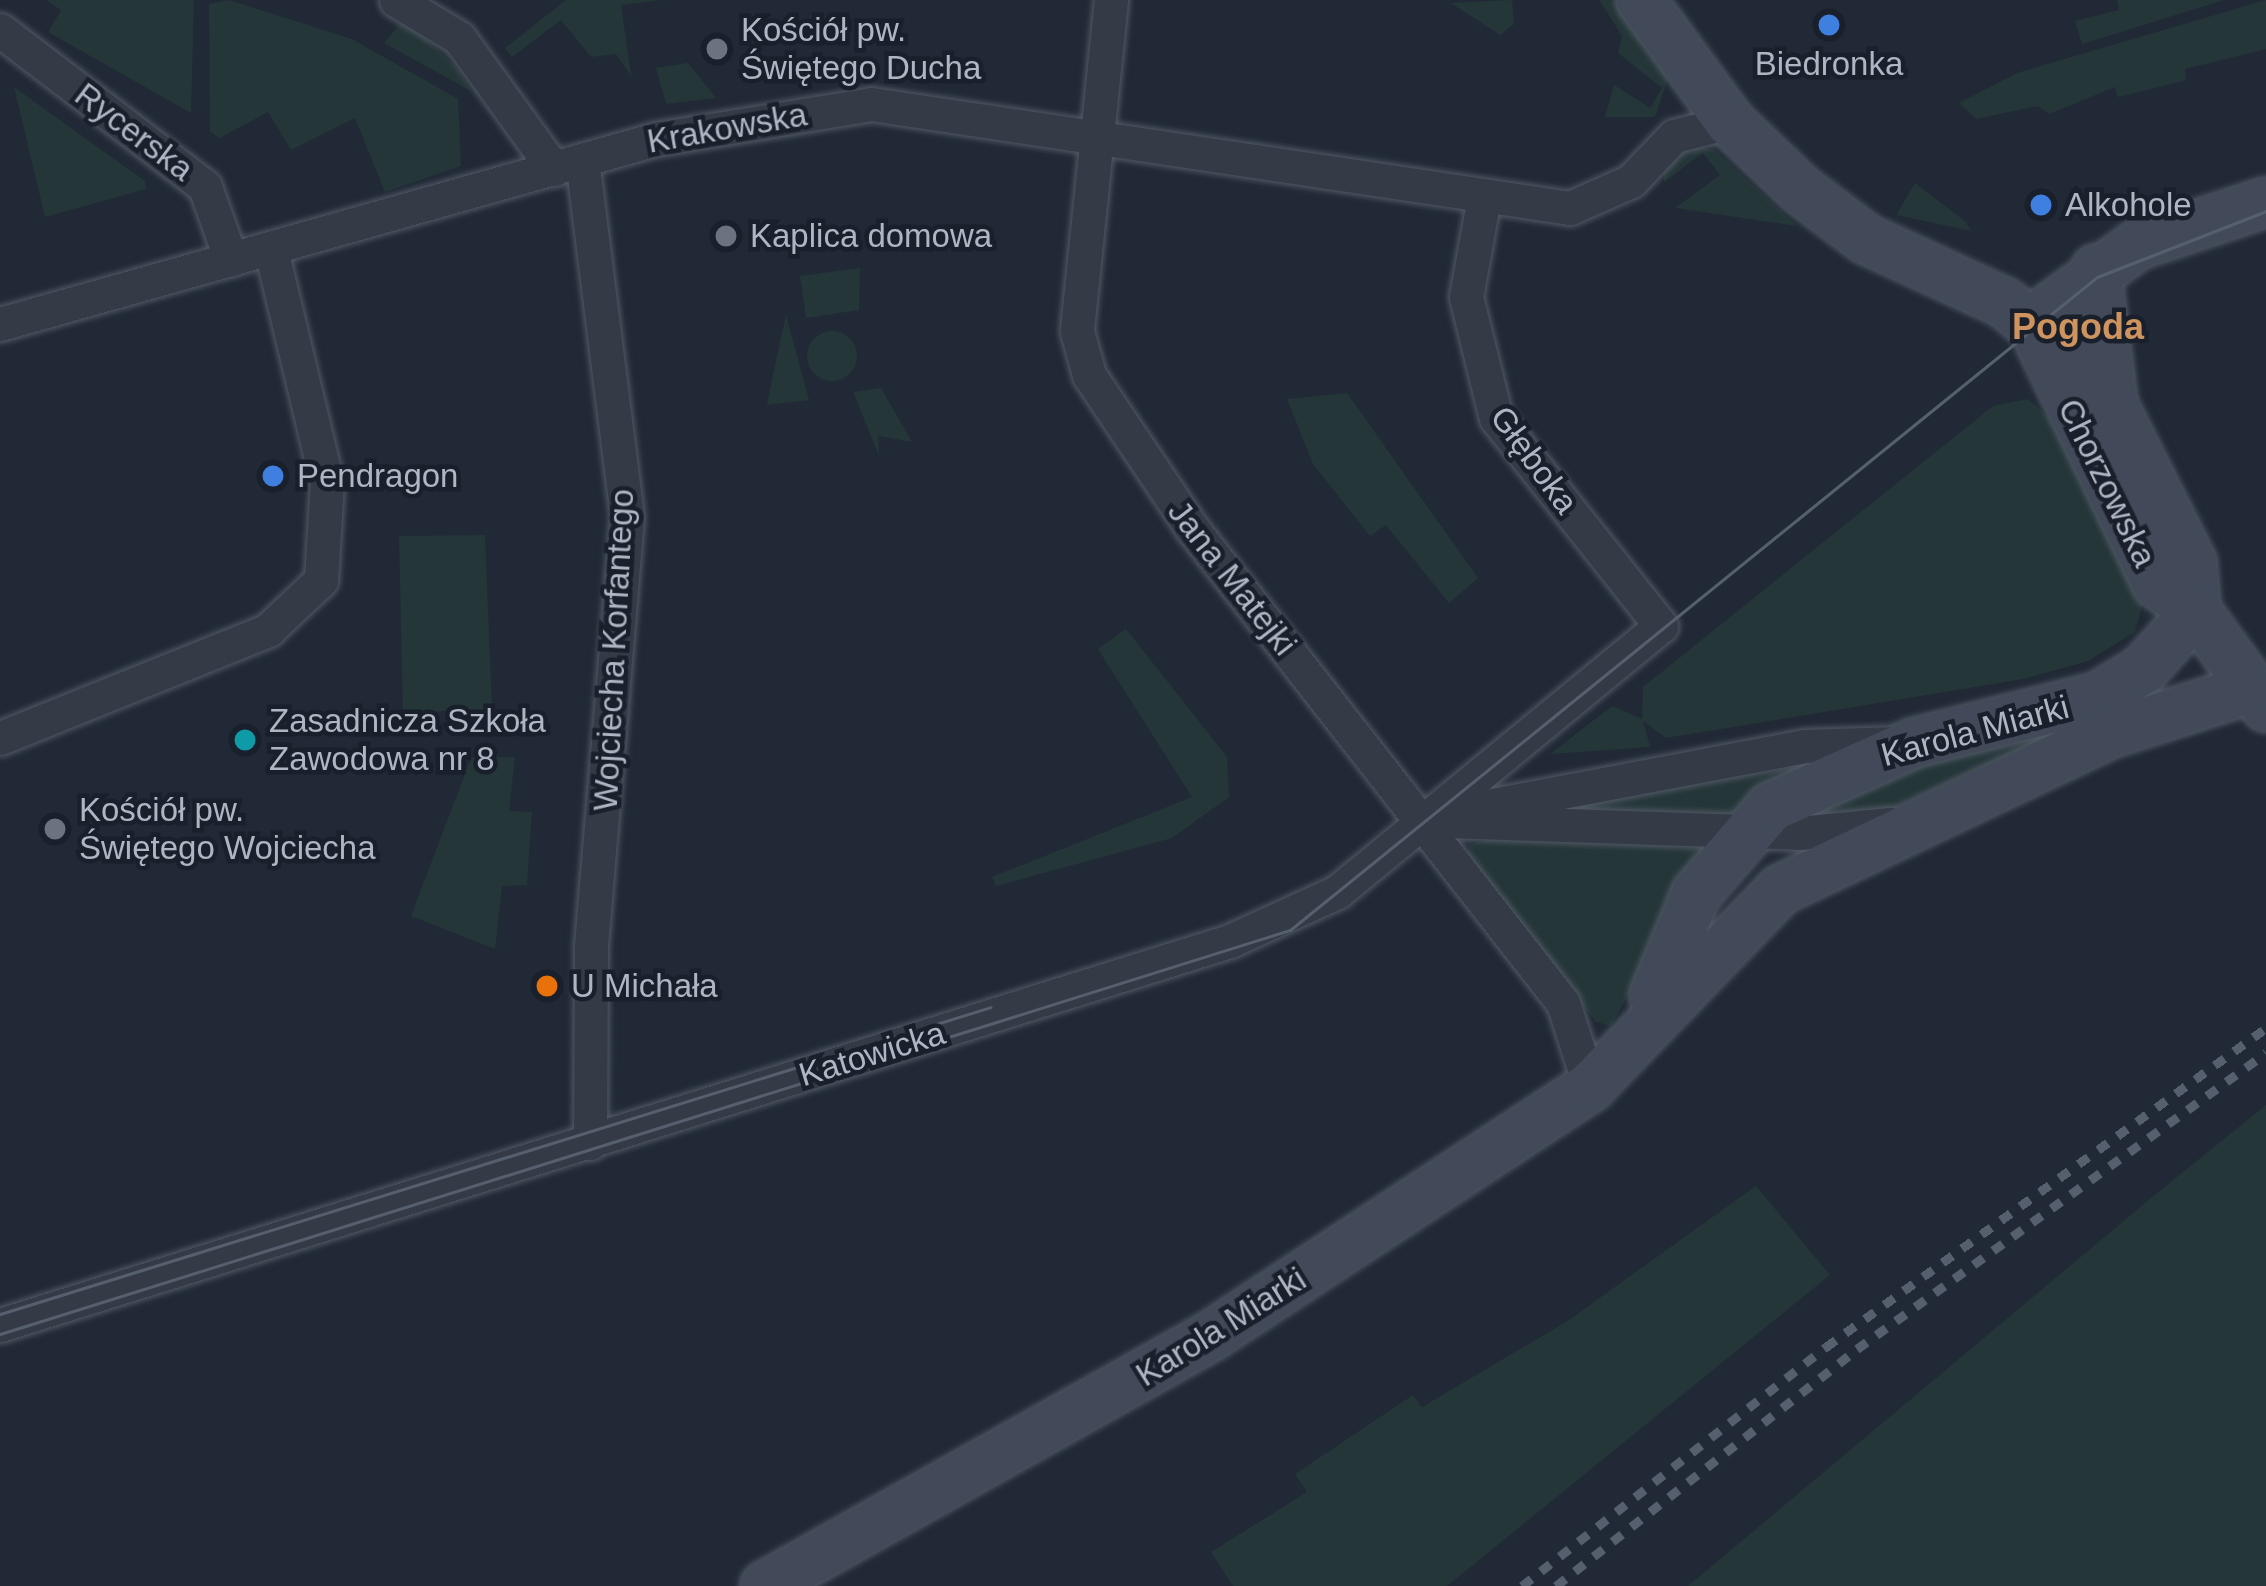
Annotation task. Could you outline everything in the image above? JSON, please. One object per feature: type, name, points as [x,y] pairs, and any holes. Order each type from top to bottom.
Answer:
[{"type":"main road","points":[[1641,0],[1730,122],[1851,229],[2032,322],[2096,269],[2266,202]]},
{"type":"main road","points":[[2096,269],[2114,405]]},
{"type":"main road","name":"Chorzowska","points":[[2032,322],[2114,405],[2192,563],[2196,611]]},
{"type":"main road","name":"Chorzowska","points":[[2032,322],[2157,584],[2196,611],[2258,698]]},
{"type":"main road","name":"Karola Miarki","points":[[1643,1023],[1696,894],[1740,833],[1823,775],[1913,743],[2098,697],[2144,669],[2196,611]]},
{"type":"main road","name":"Karola Miarki","points":[[765,1586],[1172,1359],[1590,1087],[1643,1023],[1752,911],[1913,820],[2150,717],[2258,698]]},
{"type":"street","name":"Wojciecha Korfantego","points":[[396,0],[459,38],[568,164],[627,518],[591,950],[590,1143]]},
{"type":"street","name":"Jana Matejki","points":[[1111,0],[1077,332],[1089,375],[1192,527],[1426,819],[1578,1025],[1590,1087]]},
{"type":"street","name":"Rycerska","points":[[0,30],[205,187],[231,260]]},
{"type":"street","name":"Krakowska","points":[[0,324],[568,164],[871,104],[1096,143],[1570,208],[1600,200],[1674,136],[1730,122]]},
{"type":"street","name":"Głęboka","points":[[1484,197],[1466,297],[1496,418],[1661,626]]},
{"type":"street","points":[[0,738],[268,630],[321,580],[327,483],[271,249]]},
{"type":"street","name":"Katowicka","points":[[0,1324],[1284,924],[1426,819],[1661,626]]},
{"type":"street","points":[[1426,819],[1804,746],[1913,743]]},
{"type":"street","points":[[1426,819],[1740,833],[1913,820]]},
{"type":"shaded area","points":[[46,0],[194,0],[191,113],[48,32],[61,10]]},
{"type":"shaded area","points":[[229,0],[352,39],[458,99],[461,166],[385,192],[355,118],[291,150],[268,112],[220,138],[210,132],[209,4]]},
{"type":"shaded area","points":[[566,0],[662,0],[621,5],[631,76],[616,54],[591,57],[561,20],[512,57],[505,48]]},
{"type":"shaded area","points":[[1512,0],[1514,24],[1500,35],[1451,3]]},
{"type":"shaded area","points":[[1599,0],[1615,0],[1668,78],[1655,117],[1605,117],[1614,85],[1650,108],[1662,88],[1618,53],[1622,36]]},
{"type":"shaded area","points":[[2117,0],[2224,0],[2082,44],[2075,21],[2119,10]]},
{"type":"shaded area","points":[[2266,0],[2266,49],[2185,69],[2186,80],[2118,97],[2115,87],[2049,114],[2038,106],[1976,119],[1959,103],[2017,73]]},
{"type":"shaded area","points":[[404,19],[456,67],[471,91],[384,43]]},
{"type":"shaded area","points":[[688,63],[716,98],[666,104],[656,68]]},
{"type":"shaded area","points":[[14,87],[145,181],[146,189],[45,217]]},
{"type":"shaded area","points":[[1692,146],[1715,150],[1797,226],[1675,208],[1720,175],[1703,153],[1664,182],[1664,167]]},
{"type":"shaded area","points":[[1915,183],[1966,222],[1971,231],[1896,215]]},
{"type":"shaded area","points":[[860,268],[859,310],[806,318],[800,276]]},
{"type":"shaded area","points":[[786,315],[809,400],[767,405],[773,375]]},
{"type":"shaded area","points":[[832,331],[850,338],[857,356],[850,374],[832,381],[814,374],[807,356],[814,338]]},
{"type":"shaded area","points":[[881,388],[912,442],[878,436],[879,456],[853,392]]},
{"type":"shaded area","points":[[1347,393],[1478,578],[1449,603],[1386,525],[1370,536],[1313,464],[1287,399]]},
{"type":"shaded area","points":[[2028,399],[2054,421],[2143,603],[2135,632],[2088,661],[2024,679],[1666,738],[1643,721],[1650,747],[1550,754],[1612,706],[1642,719],[1643,687],[1993,406]]},
{"type":"shaded area","points":[[485,535],[492,709],[403,713],[399,536]]},
{"type":"shaded area","points":[[1126,629],[1227,757],[1229,797],[1172,838],[996,886],[992,877],[1192,797],[1098,649]]},
{"type":"shaded area","points":[[2079,722],[1884,812],[1782,816],[1823,790]]},
{"type":"shaded area","points":[[515,757],[509,811],[532,812],[527,885],[502,886],[495,949],[411,916],[471,758]]},
{"type":"shaded area","points":[[1802,767],[1739,819],[1540,817],[1536,805]]},
{"type":"shaded area","points":[[1486,840],[1709,846],[1611,1026],[1596,1022],[1467,859],[1469,845]]},
{"type":"shaded area","points":[[2266,1105],[2266,1586],[1688,1586],[2151,1198]]},
{"type":"shaded area","points":[[1756,1186],[1830,1275],[1447,1586],[1233,1586],[1211,1552],[1307,1492],[1295,1474],[1413,1395],[1422,1407],[1566,1322]]},
{"type":"tram line","points":[[0,1334],[1290,930],[2097,277],[2266,211]]},
{"type":"tram line","points":[[0,1314],[991,1007]]},
{"type":"railway","points":[[1522,1586],[1826,1347],[2266,1028]]},
{"type":"railway","points":[[1556,1586],[1857,1349],[2266,1053]]},
{"type":"place","name":"Biedronka","points":[[1829,25]]},
{"type":"place","name":"Kościół pw. Świętego Ducha","points":[[717,49]]},
{"type":"place","name":"Alkohole","points":[[2041,205]]},
{"type":"place","name":"Kaplica domowa","points":[[726,236]]},
{"type":"place","name":"Pendragon","points":[[273,476]]},
{"type":"place","name":"Zasadnicza Szkoła Zawodowa nr 8","points":[[245,740]]},
{"type":"place","name":"Kościół pw. Świętego Wojciecha","points":[[55,829]]},
{"type":"place","name":"U Michała","points":[[547,986]]},
{"type":"district","name":"Pogoda","points":[[2078,327]]}]
